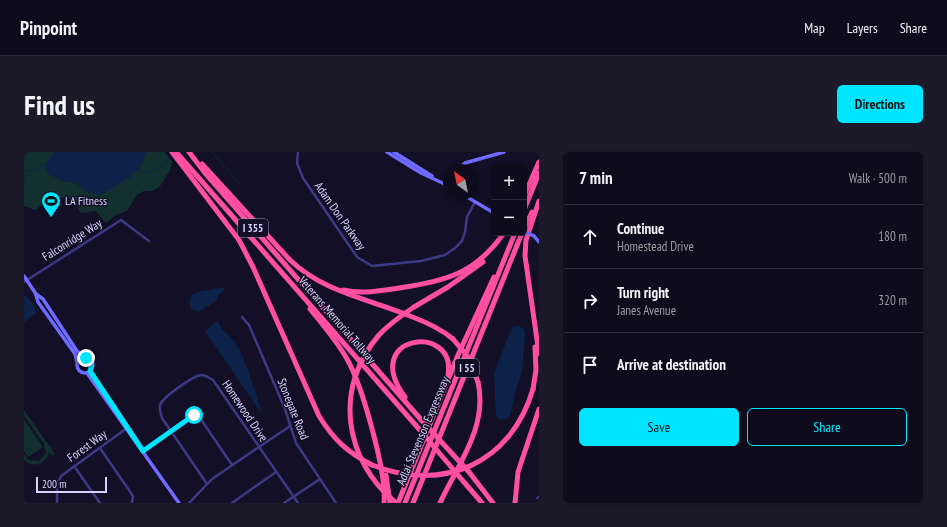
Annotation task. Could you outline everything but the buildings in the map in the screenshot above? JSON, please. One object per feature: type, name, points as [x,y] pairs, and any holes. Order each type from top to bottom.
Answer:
[{"type":"highway","points":[[172,152],[239,240],[253,267],[319,416],[332,435],[348,451],[372,465],[397,474],[421,477],[440,475],[471,467],[486,458],[509,437],[525,412],[533,389],[536,370],[534,328],[525,247],[539,201]]},
{"type":"highway","name":"Veterans Memorial Tollway","points":[[176,152],[482,503]]},
{"type":"highway","points":[[189,152],[290,260],[306,274],[321,283],[426,322],[441,330],[453,339],[468,358],[478,382],[480,408],[477,425],[469,446],[440,503]]},
{"type":"highway","name":"Veterans Memorial Tollway","points":[[189,152],[215,185],[423,422],[469,472],[493,503]]},
{"type":"highway","points":[[527,189],[539,162]]},
{"type":"highway","points":[[527,203],[539,173]]},
{"type":"highway","name":"Adlai Stevenson Expressway","points":[[527,222],[539,195]]},
{"type":"highway","points":[[321,283],[347,290],[367,292],[436,282],[460,273],[476,263],[491,250],[503,236]]},
{"type":"highway","points":[[503,236],[492,253],[474,269],[414,307],[387,327],[370,346],[356,376],[350,401],[351,425],[360,456],[367,472],[378,486],[397,503],[461,348],[512,240]]},
{"type":"highway","name":"Adlai Stevenson Expressway","points":[[405,503],[514,236]]},
{"type":"highway","name":"Adlai Stevenson Expressway","points":[[413,503],[521,236]]},
{"type":"highway","points":[[304,298],[309,308],[340,347],[348,361],[362,398],[387,482],[390,503]]},
{"type":"highway","points":[[534,328],[539,354]]},
{"type":"highway","points":[[423,422],[398,388],[392,375],[392,364],[395,356],[401,348],[409,343],[420,341],[430,343],[440,349],[447,359],[447,376],[435,411]]},
{"type":"highway","points":[[515,503],[514,494],[518,472],[539,409]]},
{"type":"highway","points":[[373,436],[383,478],[384,503]]},
{"type":"street","name":"Adam Don Parkway","points":[[298,152],[297,163],[303,178],[357,257],[372,266],[421,261],[445,255],[462,241],[467,217],[475,202]]},
{"type":"street","points":[[387,152],[421,173],[443,182]]},
{"type":"street","points":[[394,152],[424,170],[434,178]]},
{"type":"street","points":[[464,164],[504,152]]},
{"type":"street","points":[[472,200],[491,211]]},
{"type":"street","name":"Falconridge Way","points":[[25,281],[121,220],[149,241]]},
{"type":"street","points":[[527,233],[539,238]]},
{"type":"street","points":[[534,236],[539,242]]},
{"type":"street","points":[[24,276],[25,281],[36,294],[43,299],[77,351],[92,363],[89,372]]},
{"type":"street","points":[[36,294],[38,302],[75,354],[78,362],[77,367],[80,371],[89,372]]},
{"type":"street","name":"Stonegate Road","points":[[242,317],[249,325],[285,409],[296,443],[336,503]]},
{"type":"street","points":[[78,362],[81,359],[86,358]]},
{"type":"street","points":[[89,372],[112,409],[116,412],[179,503]]},
{"type":"street","name":"Homewood Drive","points":[[207,484],[162,418],[160,411],[163,401],[194,377],[206,376],[213,380],[298,503]]},
{"type":"street","points":[[143,451],[191,416],[198,416],[232,465]]},
{"type":"street","points":[[189,503],[207,484],[232,465],[290,426]]},
{"type":"street","name":"Forest Way","points":[[57,503],[59,480],[74,466],[127,428]]},
{"type":"street","points":[[100,448],[133,496],[132,503]]},
{"type":"street","points":[[74,466],[100,503]]},
{"type":"street","points":[[232,503],[276,472]]},
{"type":"street","points":[[284,503],[320,479]]},
{"type":"green space","points":[[24,152],[54,152],[51,159],[47,162],[60,180],[76,183],[86,191],[100,195],[134,173],[143,160],[145,152],[165,152],[172,162],[170,170],[160,186],[153,191],[144,191],[137,195],[127,211],[116,215],[106,223],[96,211],[81,213],[74,202],[63,197],[50,198],[35,210],[24,206]]},
{"type":"green space","points":[[24,410],[55,454],[52,456],[49,452],[45,460],[39,464],[31,464],[24,460],[24,454],[29,460],[39,461],[46,453],[44,444],[24,416]]},
{"type":"green space","points":[[24,419],[43,447],[28,457],[24,451]]},
{"type":"water","points":[[54,152],[145,152],[145,154],[139,168],[129,178],[100,195],[85,191],[76,183],[60,180],[48,174],[45,167]]},
{"type":"water","points":[[224,288],[224,291],[219,294],[215,302],[198,312],[192,310],[189,303],[191,296],[198,292]]},
{"type":"water","points":[[24,295],[32,303],[36,313],[24,322]]},
{"type":"water","points":[[218,320],[221,328],[235,342],[244,359],[263,416],[205,331]]},
{"type":"water","points":[[518,325],[524,329],[525,335],[522,373],[515,392],[511,414],[506,420],[498,419],[496,416],[494,373],[512,327]]},
{"type":"waterway","points":[[212,152],[240,184]]},
{"type":"waterway","points":[[136,170],[147,173],[167,163],[169,158]]},
{"type":"waterway","points":[[24,171],[36,169],[47,163]]},
{"type":"waterway","points":[[24,173],[24,186]]},
{"type":"place","name":"LA Fitness","points":[[51,218]]},
{"type":"route","points":[[86,358],[92,363],[92,368],[90,371],[101,385],[115,407],[116,412],[143,451],[194,415]]}]
